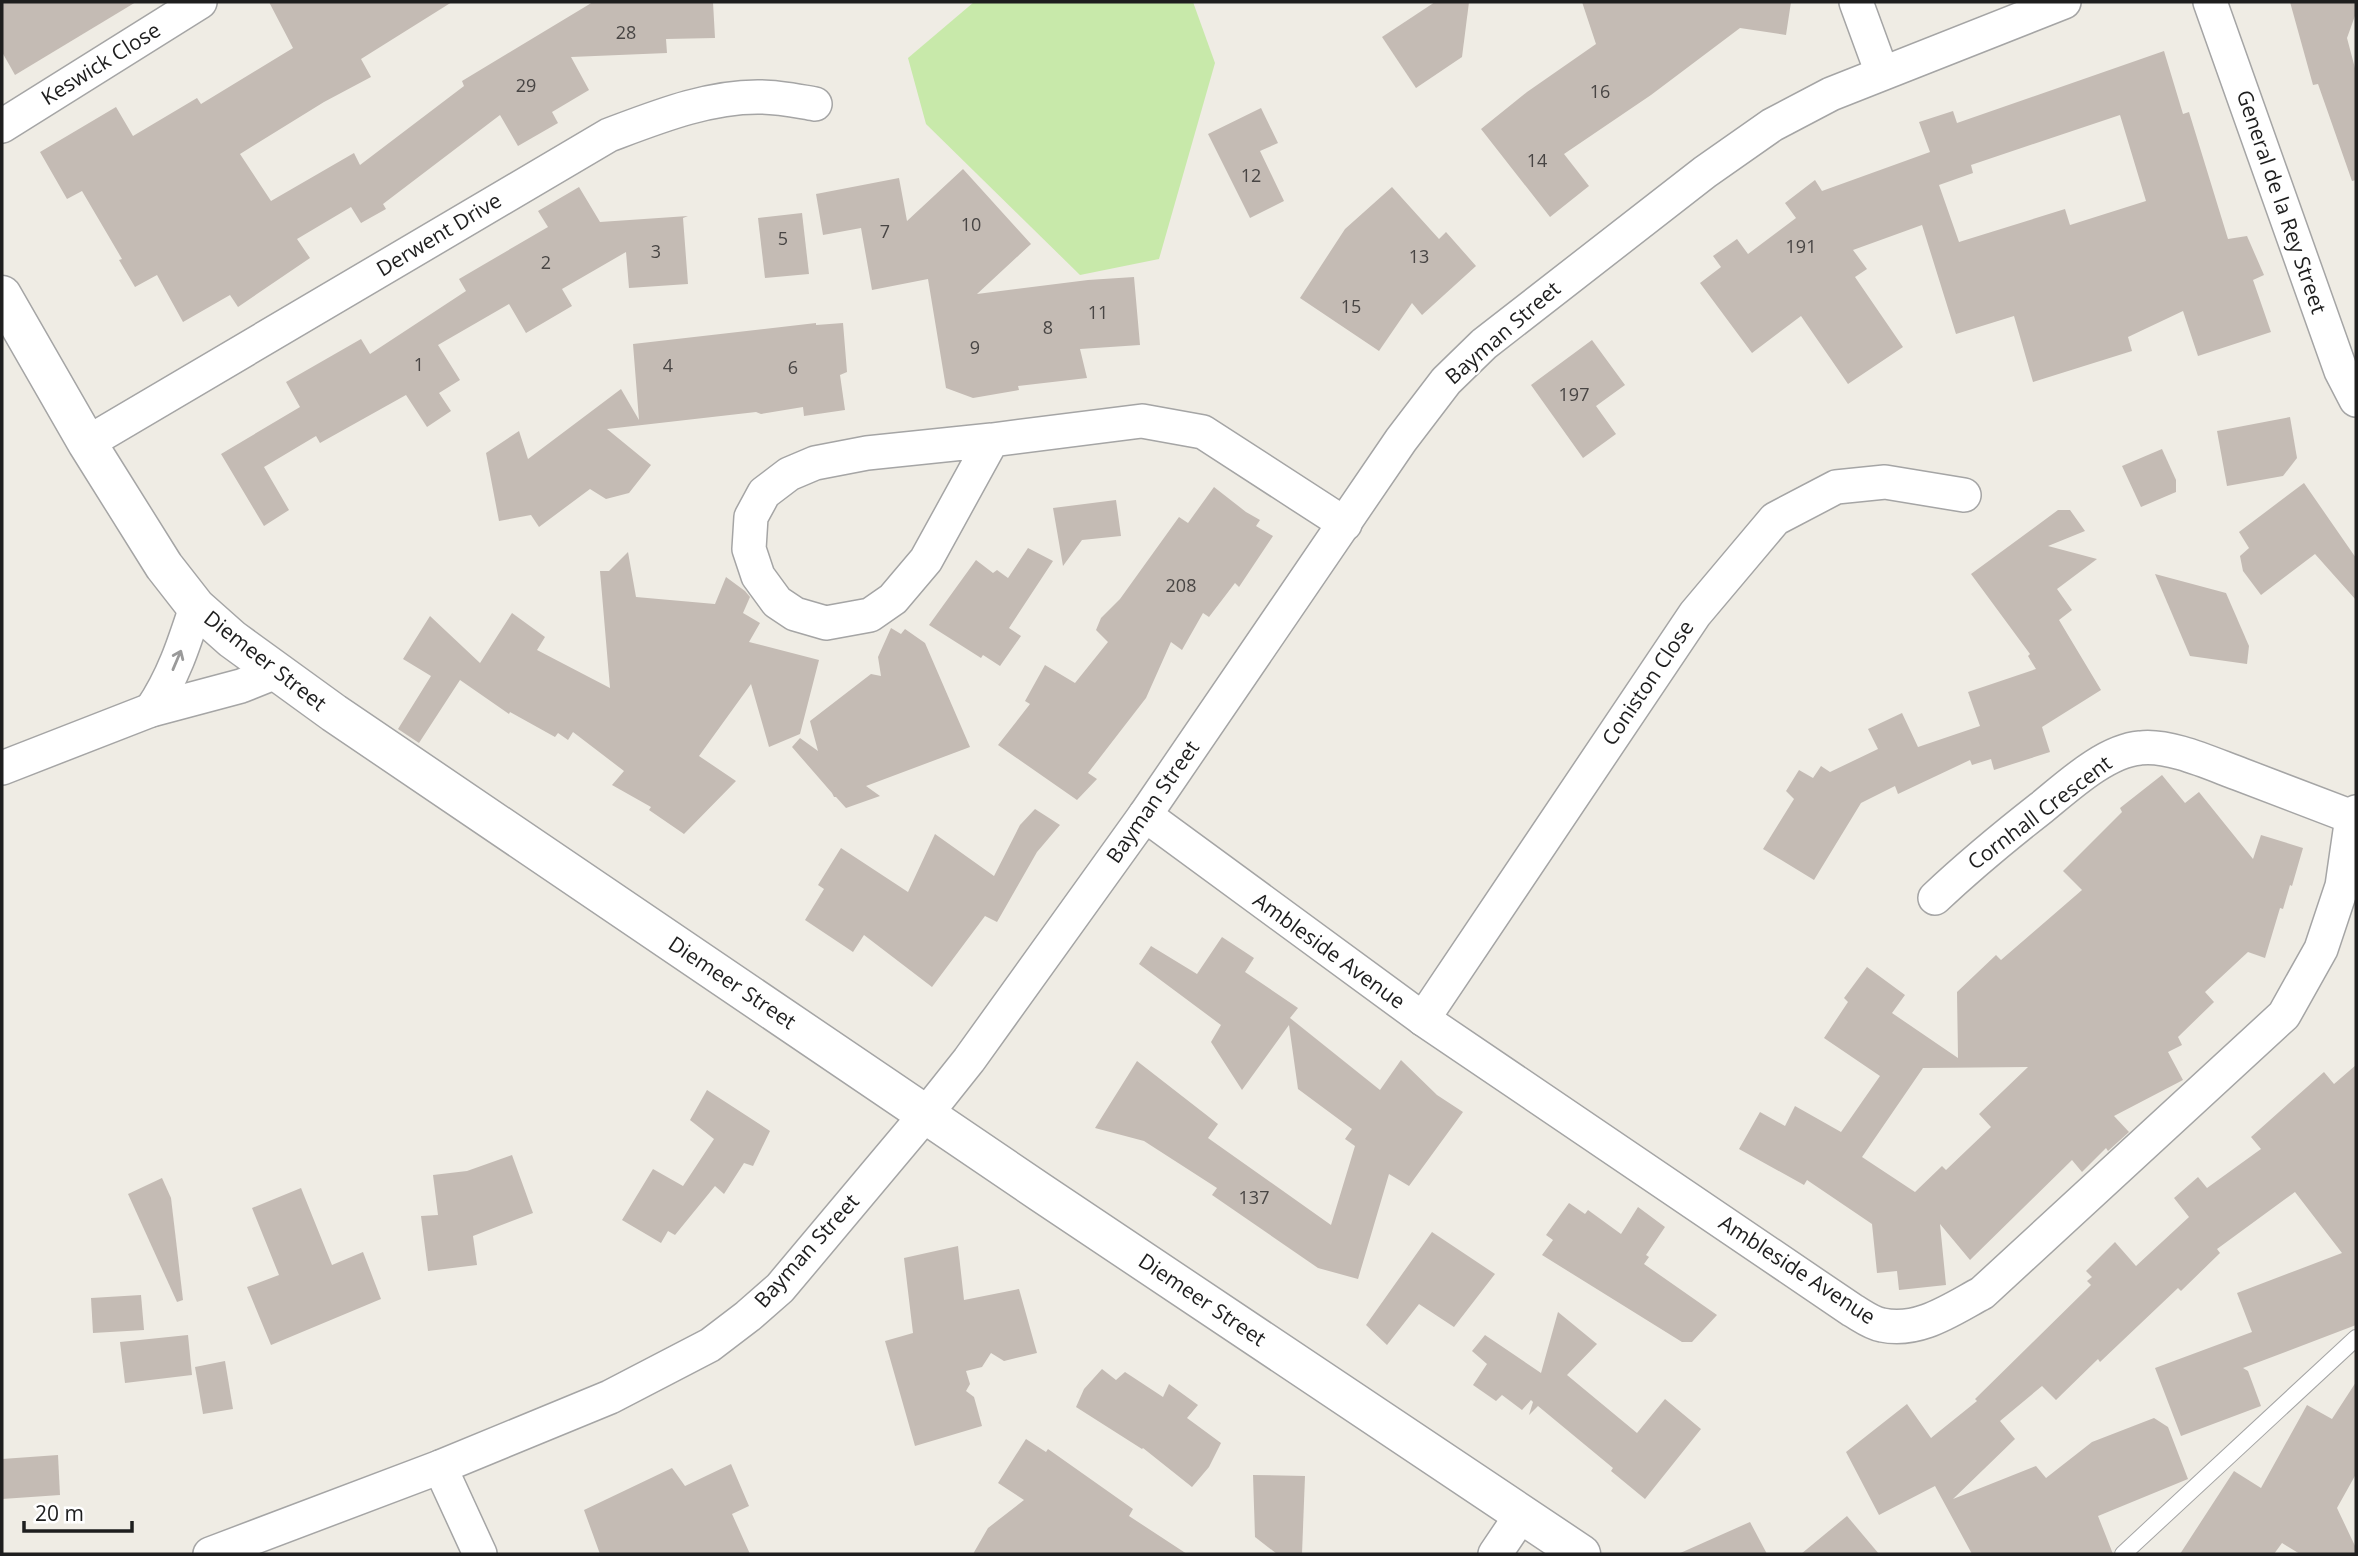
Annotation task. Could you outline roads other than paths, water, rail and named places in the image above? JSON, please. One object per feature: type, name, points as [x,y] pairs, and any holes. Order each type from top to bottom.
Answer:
[{"type":"street","name":"Keswick Close","points":[[2,126],[200,2]]},
{"type":"street","points":[[1856,2],[1882,73]]},
{"type":"street","name":"Bayman Street","points":[[210,1554],[440,1467],[610,1398],[710,1345],[748,1316],[780,1288],[968,1060],[1144,815],[1401,440],[1446,381],[1485,344],[1705,172],[1772,125],[1831,93],[2064,2]]},
{"type":"street","name":"General de la Rey Street","points":[[2210,2],[2341,372],[2356,400]]},
{"type":"street","name":"Derwent Drive","points":[[87,443],[609,135],[662,115],[722,100],[762,97],[815,104]]},
{"type":"street","name":"Diemeer Street","points":[[2,295],[87,443],[164,566],[196,607],[232,639],[276,672],[926,1114],[1581,1554]]},
{"type":"street","points":[[992,440],[926,560],[893,598],[870,615],[826,623],[795,614],[777,602],[758,576],[749,549],[751,517],[764,493],[789,474],[815,463],[867,453],[1142,421],[1203,432],[1345,524]]},
{"type":"street","name":"Coniston Close","points":[[1423,1019],[1695,614],[1775,519],[1836,487],[1885,482],[1964,495]]},
{"type":"street","points":[[151,710],[164,691],[178,660],[196,607]]},
{"type":"street","points":[[2,768],[151,710],[241,686],[276,672]]},
{"type":"street","name":"Cornhall Crescent","points":[[1935,898],[1984,853],[2067,787],[2110,757],[2125,750],[2143,747],[2161,749],[2199,759],[2354,814]]},
{"type":"street","name":"Ambleside Avenue","points":[[1144,815],[1423,1019],[1852,1310],[1882,1325],[1900,1326],[1926,1322],[1982,1293],[2284,1016],[2321,949],[2342,886],[2354,814]]},
{"type":"street","points":[[440,1467],[480,1554]]},
{"type":"street","points":[[1495,1554],[1522,1514]]},
{"type":"lane","points":[[2123,1554],[2356,1338]]}]
